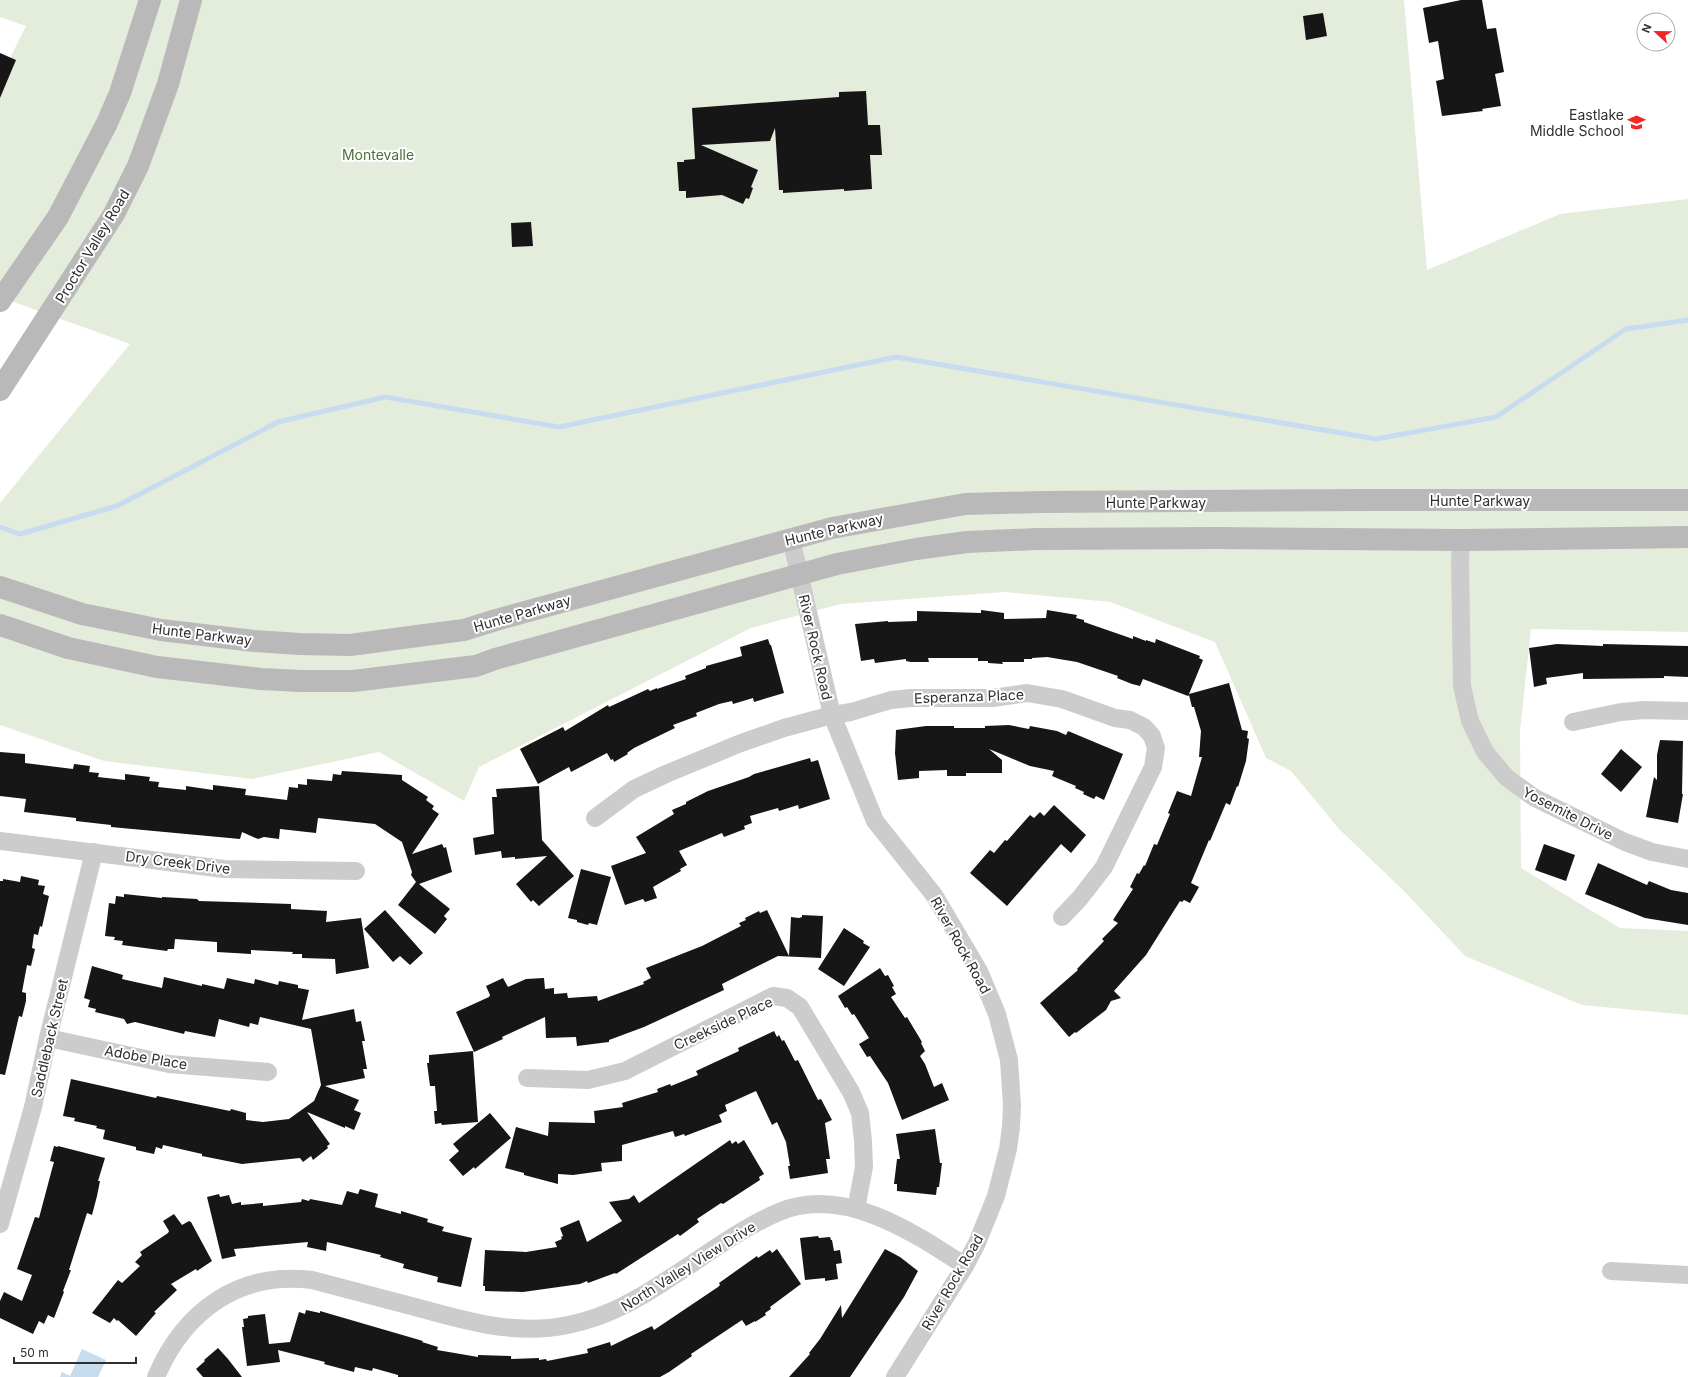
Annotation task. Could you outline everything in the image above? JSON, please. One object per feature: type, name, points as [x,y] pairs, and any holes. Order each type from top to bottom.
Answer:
[{"type":"main road","points":[[0,301],[58,217],[107,123],[120,93],[150,0]]},
{"type":"main road","name":"Proctor Valley Road","points":[[0,390],[114,214],[135,172],[168,84],[191,0]]},
{"type":"main road","name":"Hunte Parkway","points":[[0,586],[82,614],[162,630],[262,642],[350,645],[464,630],[791,539],[839,527],[966,504],[1370,500],[1688,500]]},
{"type":"main road","points":[[0,625],[68,648],[157,666],[261,679],[353,681],[476,666],[495,659],[837,564],[916,549],[967,542],[1037,539],[1217,538],[1461,540],[1688,537]]},
{"type":"street","name":"River Rock Road","points":[[791,539],[832,715],[875,821],[934,895],[979,971],[992,999],[1004,1037],[1009,1060],[1012,1105],[1008,1149],[1003,1173],[987,1220],[965,1266],[895,1377]]},
{"type":"street","name":"Yosemite Drive","points":[[1461,540],[1462,686],[1470,721],[1485,752],[1507,778],[1535,798],[1625,842],[1652,852],[1688,859]]},
{"type":"street","name":"Esperanza Place","points":[[595,818],[634,789],[679,768],[784,728],[832,715],[851,712],[891,700],[926,698],[992,698],[1027,693],[1062,699],[1115,718],[1130,720],[1144,727],[1152,736],[1156,748],[1153,767],[1104,867],[1080,898],[1062,916]]},
{"type":"street","points":[[1573,722],[1621,712],[1644,710],[1688,711]]},
{"type":"street","name":"Dry Creek Drive","points":[[0,841],[224,869],[356,871]]},
{"type":"street","name":"Saddleback Street","points":[[0,1224],[33,1107],[48,1038],[94,852]]},
{"type":"street","name":"Creekside Place","points":[[527,1078],[588,1080],[625,1070],[773,996],[787,998],[800,1007],[851,1092],[860,1113],[864,1167],[856,1209]]},
{"type":"street","name":"Adobe Place","points":[[48,1038],[169,1064],[268,1072]]},
{"type":"street","name":"North Valley View Drive","points":[[156,1377],[165,1357],[177,1338],[199,1313],[222,1297],[248,1286],[263,1282],[294,1278],[312,1280],[476,1324],[521,1330],[568,1325],[590,1320],[633,1302],[738,1235],[780,1211],[809,1204],[825,1203],[856,1209],[892,1223],[939,1249],[965,1266]]},
{"type":"street","points":[[1611,1271],[1688,1275]]},
{"type":"green space","name":"Montevalle","points":[[0,0],[1404,0],[1427,270],[1560,214],[1688,199],[1688,632],[1531,629],[1520,731],[1521,868],[1620,928],[1688,931],[1688,1015],[1582,1005],[1465,956],[1403,890],[1339,829],[1291,771],[1266,758],[1215,642],[1110,602],[1005,592],[841,604],[751,628],[479,767],[464,801],[379,752],[252,779],[104,761],[0,725],[0,503],[130,344],[0,297],[0,78],[26,26],[0,17]]},
{"type":"water","points":[[82,1349],[106,1360],[98,1377],[60,1377],[62,1372],[70,1376]]},
{"type":"building","points":[[1461,0],[1482,0],[1487,29],[1496,28],[1504,72],[1495,74],[1501,106],[1482,109],[1483,111],[1442,116],[1436,81],[1444,79],[1438,41],[1429,43],[1423,8]]},
{"type":"building","points":[[1323,13],[1327,36],[1306,40],[1303,16]]},
{"type":"building","points":[[0,53],[16,60],[0,98]]},
{"type":"building","points":[[866,91],[868,125],[880,125],[882,155],[870,155],[872,189],[844,191],[844,189],[783,193],[783,190],[779,190],[775,128],[770,141],[701,145],[758,170],[751,187],[753,188],[749,199],[746,198],[743,204],[722,195],[686,198],[686,191],[679,191],[677,162],[695,159],[692,108],[839,97],[839,92]]},
{"type":"building","points":[[531,222],[533,246],[512,247],[511,223]]},
{"type":"building","points":[[981,610],[1004,613],[1004,619],[1046,618],[1047,610],[1077,615],[1076,618],[1084,620],[1084,622],[1133,639],[1133,636],[1155,643],[1156,639],[1200,656],[1199,658],[1203,660],[1189,694],[1229,683],[1242,730],[1248,731],[1247,738],[1249,739],[1246,761],[1238,787],[1237,786],[1230,805],[1226,803],[1191,883],[1199,887],[1190,903],[1184,900],[1182,902],[1180,901],[1146,955],[1114,991],[1121,998],[1111,1001],[1106,1010],[1069,1037],[1040,1003],[1078,970],[1077,969],[1104,941],[1102,939],[1118,923],[1113,920],[1133,889],[1130,887],[1137,873],[1139,874],[1144,865],[1145,866],[1154,844],[1157,845],[1170,814],[1168,813],[1177,791],[1191,796],[1202,757],[1199,757],[1201,731],[1189,695],[1188,696],[1143,679],[1140,686],[1132,684],[1117,678],[1118,676],[1077,662],[1047,657],[1024,659],[1024,662],[1002,662],[1003,664],[978,661],[978,658],[928,658],[929,662],[911,662],[906,661],[906,659],[875,663],[874,659],[861,661],[855,624],[888,621],[917,621],[917,611],[981,613]]},
{"type":"building","points":[[768,639],[784,693],[754,702],[753,698],[733,704],[732,701],[719,704],[696,713],[697,716],[673,725],[675,728],[634,748],[627,753],[628,754],[614,762],[607,753],[571,772],[569,767],[538,784],[520,749],[563,727],[565,731],[608,705],[609,707],[648,689],[650,691],[686,679],[685,676],[706,668],[706,666],[742,656],[740,647]]},
{"type":"building","points":[[1557,644],[1603,646],[1603,644],[1688,646],[1688,677],[1664,676],[1664,678],[1583,679],[1583,673],[1546,678],[1547,684],[1534,687],[1529,648]]},
{"type":"building","points":[[1009,725],[1029,729],[1030,726],[1057,731],[1066,735],[1068,731],[1123,754],[1104,800],[1096,796],[1094,799],[1083,794],[1084,792],[1075,788],[1076,786],[1052,776],[1054,771],[1030,766],[989,749],[1002,760],[1002,773],[966,773],[966,776],[947,776],[947,770],[919,771],[919,778],[898,780],[895,753],[896,730],[926,726],[985,728],[985,726]]},
{"type":"building","points":[[1660,740],[1683,741],[1683,794],[1678,823],[1646,817],[1654,777],[1657,780],[1657,755]]},
{"type":"building","points":[[1621,749],[1642,767],[1621,792],[1601,774]]},
{"type":"building","points":[[0,752],[25,754],[25,763],[73,769],[74,764],[90,766],[89,772],[99,773],[98,777],[125,780],[125,774],[150,777],[149,781],[159,782],[158,787],[186,790],[186,786],[213,790],[213,785],[246,789],[245,795],[287,800],[289,787],[298,788],[298,784],[307,785],[307,779],[332,781],[333,774],[341,775],[342,771],[402,775],[402,780],[428,797],[426,800],[434,806],[432,809],[439,814],[412,854],[442,844],[444,848],[446,847],[452,872],[419,884],[450,909],[444,916],[447,919],[435,934],[398,905],[416,882],[411,875],[412,872],[402,842],[375,824],[318,818],[316,833],[280,829],[279,839],[264,837],[258,839],[242,832],[240,839],[111,827],[111,825],[76,821],[76,818],[24,812],[26,799],[0,796]]},
{"type":"building","points":[[810,758],[811,762],[818,760],[830,799],[799,809],[798,805],[779,811],[778,808],[750,816],[752,823],[744,826],[745,829],[724,837],[722,833],[679,851],[687,865],[680,869],[681,871],[653,887],[657,898],[645,902],[643,899],[625,905],[611,866],[646,853],[636,837],[674,814],[672,810],[686,804],[686,802],[708,791],[754,774]]},
{"type":"building","points":[[539,786],[542,840],[574,876],[539,906],[533,900],[531,902],[516,884],[547,856],[515,859],[515,857],[502,858],[501,851],[475,855],[473,838],[494,834],[492,797],[497,797],[496,789]]},
{"type":"building","points":[[1054,805],[1086,835],[1071,853],[1061,844],[1007,906],[970,873],[990,850],[994,853],[1005,840],[1007,841],[1030,815],[1034,818],[1040,812],[1044,816]]},
{"type":"building","points":[[1544,844],[1575,855],[1566,881],[1535,870]]},
{"type":"building","points":[[1598,863],[1647,885],[1649,881],[1671,890],[1688,893],[1688,925],[1645,918],[1585,894]]},
{"type":"building","points":[[581,869],[611,877],[597,925],[589,923],[588,925],[568,918]]},
{"type":"building","points":[[21,876],[39,880],[38,885],[45,886],[43,894],[49,896],[42,927],[40,926],[38,935],[34,934],[32,948],[35,949],[31,966],[27,965],[22,992],[26,993],[26,1001],[22,1017],[19,1016],[5,1075],[0,1074],[0,881],[3,881],[3,879],[20,882]]},
{"type":"building","points":[[124,894],[162,898],[197,899],[199,901],[291,904],[291,909],[327,911],[326,922],[361,918],[369,968],[336,974],[335,959],[302,958],[302,954],[292,954],[293,952],[251,950],[251,954],[217,952],[217,942],[175,939],[174,949],[168,949],[167,951],[122,945],[123,941],[114,940],[115,937],[105,936],[109,903],[115,904],[116,896],[124,897]]},
{"type":"building","points":[[385,910],[423,953],[410,965],[400,956],[393,962],[364,929]]},
{"type":"building","points":[[767,910],[789,956],[791,917],[799,918],[802,917],[802,915],[823,916],[821,958],[778,956],[722,984],[724,990],[644,1027],[609,1040],[609,1042],[577,1046],[576,1037],[546,1038],[545,1017],[474,1052],[456,1012],[489,997],[490,995],[486,986],[503,978],[508,987],[526,979],[544,978],[545,989],[554,988],[554,994],[567,993],[568,998],[597,996],[598,1001],[644,984],[643,982],[651,978],[646,968],[702,946],[741,926],[739,923],[746,920],[745,918],[759,911],[760,913]]},
{"type":"building","points":[[844,928],[864,941],[863,943],[870,947],[844,986],[818,969]]},
{"type":"building","points":[[92,966],[123,975],[122,979],[162,988],[164,977],[202,986],[202,984],[224,989],[227,978],[254,984],[255,979],[278,985],[279,981],[298,985],[298,988],[309,990],[302,1020],[354,1009],[356,1022],[361,1021],[365,1041],[362,1041],[367,1069],[363,1069],[365,1078],[325,1086],[359,1100],[354,1110],[361,1113],[354,1130],[345,1126],[345,1128],[307,1112],[330,1144],[327,1146],[328,1148],[313,1160],[311,1156],[303,1162],[300,1158],[242,1164],[202,1156],[202,1154],[163,1145],[162,1149],[156,1147],[154,1154],[136,1150],[136,1147],[103,1139],[105,1130],[96,1128],[97,1126],[74,1121],[75,1118],[63,1116],[71,1079],[156,1098],[157,1096],[230,1111],[231,1109],[246,1113],[246,1120],[263,1122],[289,1119],[314,1101],[321,1085],[311,1029],[260,1017],[258,1025],[250,1023],[249,1027],[219,1019],[215,1037],[185,1031],[184,1034],[135,1022],[127,1024],[124,1019],[95,1012],[96,1009],[88,1007],[90,1000],[84,998]]},
{"type":"building","points":[[880,968],[885,976],[888,975],[894,986],[892,987],[896,994],[891,997],[905,1018],[907,1017],[922,1042],[921,1043],[925,1051],[920,1056],[925,1064],[934,1087],[942,1083],[949,1100],[902,1120],[888,1083],[870,1056],[867,1057],[859,1044],[869,1038],[854,1014],[852,1015],[847,1007],[845,1008],[838,996]]},
{"type":"building","points":[[774,1031],[777,1037],[779,1035],[782,1041],[784,1040],[795,1061],[798,1060],[818,1100],[821,1099],[832,1120],[825,1123],[830,1159],[826,1159],[828,1173],[790,1179],[788,1166],[790,1166],[786,1142],[777,1122],[772,1125],[756,1091],[725,1105],[727,1111],[719,1115],[722,1122],[685,1136],[684,1134],[675,1137],[673,1131],[622,1145],[622,1161],[601,1163],[602,1171],[573,1175],[558,1174],[558,1184],[524,1175],[524,1173],[505,1168],[516,1127],[548,1136],[549,1122],[595,1123],[594,1111],[623,1107],[622,1103],[658,1092],[657,1089],[670,1084],[671,1086],[698,1075],[696,1071],[739,1051],[738,1048]]},
{"type":"building","points":[[473,1051],[478,1122],[442,1125],[441,1123],[435,1124],[434,1111],[437,1111],[435,1086],[430,1086],[427,1063],[429,1063],[429,1055]]},
{"type":"building","points":[[490,1113],[511,1138],[475,1169],[474,1167],[463,1176],[449,1160],[459,1151],[453,1144]]},
{"type":"building","points":[[935,1129],[940,1163],[942,1163],[939,1187],[937,1187],[936,1195],[897,1191],[897,1184],[894,1184],[897,1159],[900,1159],[896,1134]]},
{"type":"building","points":[[730,1140],[732,1144],[736,1141],[738,1144],[744,1140],[764,1174],[759,1177],[760,1180],[697,1219],[699,1222],[680,1236],[678,1234],[616,1274],[615,1273],[588,1283],[587,1281],[580,1284],[523,1292],[485,1291],[485,1286],[483,1286],[485,1250],[526,1252],[557,1247],[555,1242],[562,1239],[561,1237],[563,1236],[560,1228],[579,1220],[587,1242],[622,1221],[609,1202],[629,1199],[634,1195],[639,1203]]},
{"type":"building","points":[[54,1146],[105,1158],[98,1181],[100,1181],[92,1215],[87,1213],[69,1270],[71,1270],[54,1318],[48,1315],[44,1324],[39,1321],[33,1334],[0,1318],[0,1301],[4,1292],[22,1301],[32,1275],[17,1269],[35,1217],[39,1218],[54,1162],[50,1161]]},
{"type":"building","points":[[360,1189],[378,1194],[375,1207],[401,1214],[401,1211],[428,1219],[427,1222],[444,1227],[442,1231],[472,1238],[461,1287],[437,1282],[438,1277],[403,1268],[404,1264],[380,1257],[381,1255],[327,1242],[326,1251],[307,1247],[308,1242],[234,1249],[236,1256],[222,1259],[207,1197],[219,1194],[220,1197],[229,1195],[232,1204],[241,1202],[241,1205],[263,1203],[263,1206],[301,1202],[302,1199],[309,1201],[310,1199],[342,1205],[347,1191],[358,1194]]},
{"type":"building","points":[[174,1214],[182,1225],[189,1221],[191,1222],[212,1261],[197,1271],[196,1269],[171,1284],[177,1290],[154,1312],[156,1313],[136,1336],[118,1320],[117,1321],[114,1318],[110,1323],[92,1313],[118,1280],[122,1283],[140,1266],[135,1262],[142,1255],[140,1252],[168,1233],[169,1231],[163,1221]]},
{"type":"building","points":[[818,1236],[819,1238],[830,1237],[834,1251],[840,1250],[842,1263],[836,1264],[838,1279],[825,1281],[825,1278],[805,1280],[800,1238]]},
{"type":"building","points":[[777,1249],[801,1284],[770,1307],[771,1309],[765,1313],[766,1315],[746,1326],[742,1320],[660,1377],[398,1377],[398,1375],[373,1368],[372,1371],[355,1367],[354,1372],[324,1364],[325,1362],[278,1350],[280,1362],[247,1366],[242,1327],[244,1327],[243,1319],[248,1318],[248,1316],[265,1314],[269,1344],[290,1342],[299,1312],[305,1314],[306,1310],[320,1313],[320,1311],[423,1341],[422,1342],[438,1347],[437,1350],[478,1357],[478,1355],[511,1356],[511,1359],[539,1358],[539,1360],[546,1359],[547,1361],[588,1353],[587,1349],[610,1342],[611,1346],[652,1326],[654,1330],[718,1287],[720,1285],[719,1283],[757,1256],[758,1258],[770,1250],[772,1253]]},
{"type":"building","points":[[885,1249],[900,1257],[918,1271],[904,1297],[850,1377],[789,1377],[810,1354],[809,1353],[820,1339],[841,1305],[842,1318]]},
{"type":"building","points":[[218,1348],[242,1377],[203,1377],[196,1369]]},
{"type":"waterway","points":[[0,527],[20,534],[117,506],[278,422],[385,397],[559,427],[896,357],[1376,439],[1496,417],[1626,329],[1688,320]]},
{"type":"place","name":"Eastlake Middle School","points":[[1637,122]]}]
